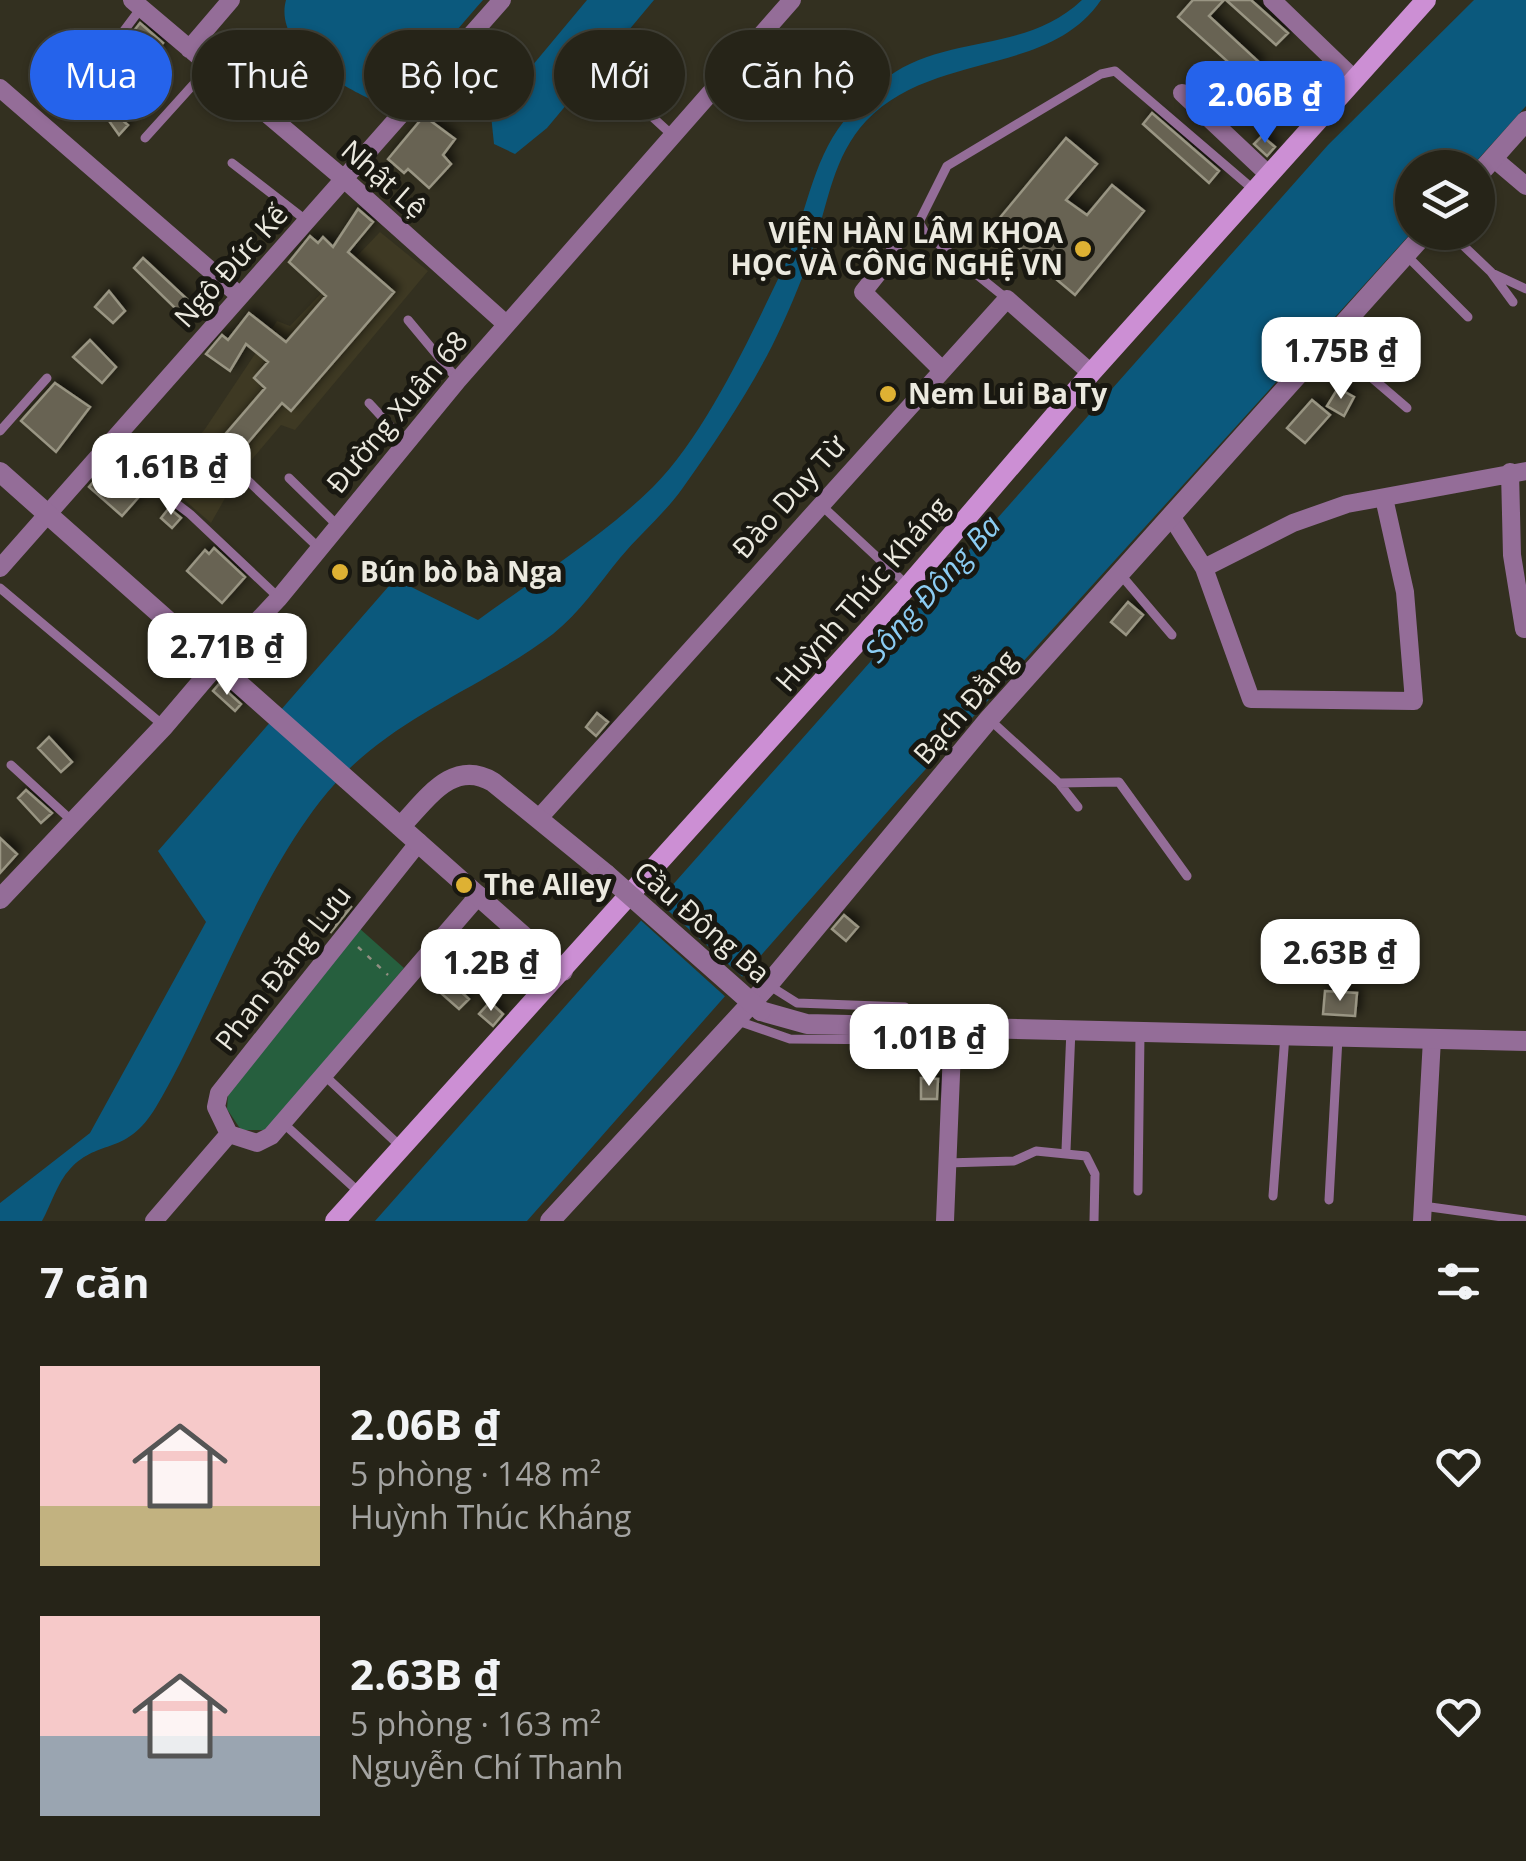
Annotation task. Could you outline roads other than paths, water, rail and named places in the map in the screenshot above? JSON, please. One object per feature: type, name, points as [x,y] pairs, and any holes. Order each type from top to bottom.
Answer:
[{"type":"main road","name":"Huỳnh Thúc Kháng","points":[[335,1221],[564,971],[908,586],[1091,372],[1426,0]]},
{"type":"street","points":[[189,49],[231,0]]},
{"type":"street","name":"Ngô Đức Kế","points":[[0,568],[502,0]]},
{"type":"street","name":"Đường Xuân 68","points":[[0,898],[279,598],[506,324],[792,0]]},
{"type":"street","points":[[1272,0],[1353,78]]},
{"type":"street","name":"Nhật Lệ","points":[[136,4],[192,51]]},
{"type":"street","points":[[0,88],[240,296]]},
{"type":"street","points":[[1182,93],[1261,182]]},
{"type":"street","name":"Nhật Lệ","points":[[274,120],[506,324]]},
{"type":"street","points":[[1495,156],[1526,121]]},
{"type":"street","points":[[1495,160],[1526,186]]},
{"type":"street","name":"Bạch Đằng","points":[[553,1220],[768,984],[990,719],[1410,250]]},
{"type":"street","points":[[894,254],[863,292],[941,368]]},
{"type":"street","points":[[1007,298],[1091,372]]},
{"type":"street","name":"Đào Duy Từ","points":[[539,818],[1007,298]]},
{"type":"street","points":[[1204,568],[1293,523],[1347,504],[1518,471],[1512,555],[1524,629]]},
{"type":"street","points":[[0,472],[256,703],[362,790],[564,971]]},
{"type":"street","points":[[1171,516],[1204,568],[1251,699],[1414,701],[1405,592],[1384,498]]},
{"type":"street","points":[[401,826],[440,786],[459,774],[473,772],[493,782],[539,818]]},
{"type":"street","name":"Cầu Đông Ba","points":[[539,818],[761,1010],[807,1024],[930,1025]]},
{"type":"street","name":"Phan Đăng Lưu","points":[[230,1134],[216,1107],[219,1093],[418,842]]},
{"type":"street","points":[[154,1221],[230,1134],[257,1143],[283,1123],[479,895]]},
{"type":"street","points":[[930,1025],[1526,1041]]},
{"type":"street","points":[[945,1221],[953,1026]]},
{"type":"street","points":[[1422,1213],[1432,1039]]},
{"type":"lane","points":[[121,30],[136,4]]},
{"type":"lane","points":[[1007,298],[926,233],[919,222],[947,166],[1101,74],[1114,71],[1261,182]]},
{"type":"lane","points":[[145,138],[192,86]]},
{"type":"lane","points":[[656,120],[674,137]]},
{"type":"lane","points":[[232,162],[307,221]]},
{"type":"lane","points":[[1468,250],[1491,272],[1512,302]]},
{"type":"lane","points":[[1406,255],[1468,317]]},
{"type":"lane","points":[[1491,272],[1526,289]]},
{"type":"lane","points":[[408,320],[458,380]]},
{"type":"lane","points":[[1329,341],[1408,408]]},
{"type":"lane","points":[[0,431],[48,378]]},
{"type":"lane","points":[[369,403],[406,442]]},
{"type":"lane","points":[[106,449],[190,514],[279,598]]},
{"type":"lane","points":[[243,476],[320,549]]},
{"type":"lane","points":[[288,478],[338,526]]},
{"type":"lane","points":[[820,504],[908,586]]},
{"type":"lane","points":[[1119,573],[1172,636]]},
{"type":"lane","points":[[0,588],[164,726]]},
{"type":"lane","points":[[990,719],[1059,783],[1078,807]]},
{"type":"lane","points":[[10,766],[71,820]]},
{"type":"lane","points":[[1059,783],[1118,782],[1187,876]]},
{"type":"lane","points":[[735,1020],[790,1039],[904,1040],[930,1025],[905,1007],[797,1003],[768,984]]},
{"type":"lane","points":[[1066,1150],[1071,1029]]},
{"type":"lane","points":[[1138,1191],[1140,1031]]},
{"type":"lane","points":[[1273,1196],[1285,1035]]},
{"type":"lane","points":[[1329,1200],[1338,1036]]},
{"type":"lane","points":[[324,1076],[402,1148]]},
{"type":"lane","points":[[283,1123],[360,1193]]},
{"type":"lane","points":[[947,1163],[1014,1161],[1036,1151],[1066,1150],[1086,1156],[1092,1165],[1094,1221]]},
{"type":"lane","points":[[1422,1213],[1524,1220]]},
{"type":"water","points":[[286,0],[483,0],[457,30],[364,30],[364,96],[344,85],[344,30],[288,30]]},
{"type":"water","points":[[587,0],[654,0],[629,30],[562,30]]},
{"type":"water","points":[[1082,0],[1101,0],[1079,24],[1052,42],[923,83],[890,101],[890,77],[911,64],[935,54],[1011,37],[1060,17]]},
{"type":"water","name":"Sông Đông Ba","points":[[1474,0],[1526,0],[1526,106],[1486,150],[1395,150],[1396,250],[896,802],[527,1221],[375,1221],[1328,145]]},
{"type":"water","points":[[554,40],[554,120],[515,154],[494,144],[492,120],[534,120],[534,63]]},
{"type":"water","points":[[845,120],[867,120],[839,164],[805,270],[772,346],[730,419],[675,498],[553,634],[383,740],[328,792],[272,876],[179,1065],[145,1123],[124,1140],[92,1153],[70,1169],[42,1221],[0,1221],[0,1203],[90,1133],[206,922],[158,851],[395,579],[478,620],[590,540],[653,487],[708,414],[755,327],[790,254],[817,170]]},
{"type":"place","name":"VIỆN HÀN LÂM KHOA HỌC VÀ CÔNG NGHỆ VN","points":[[1083,249]]},
{"type":"place","name":"Nem Lui Ba Ty","points":[[888,394]]},
{"type":"place","name":"Bún bò bà Nga","points":[[340,572]]},
{"type":"place","name":"The Alley","points":[[464,885]]}]
